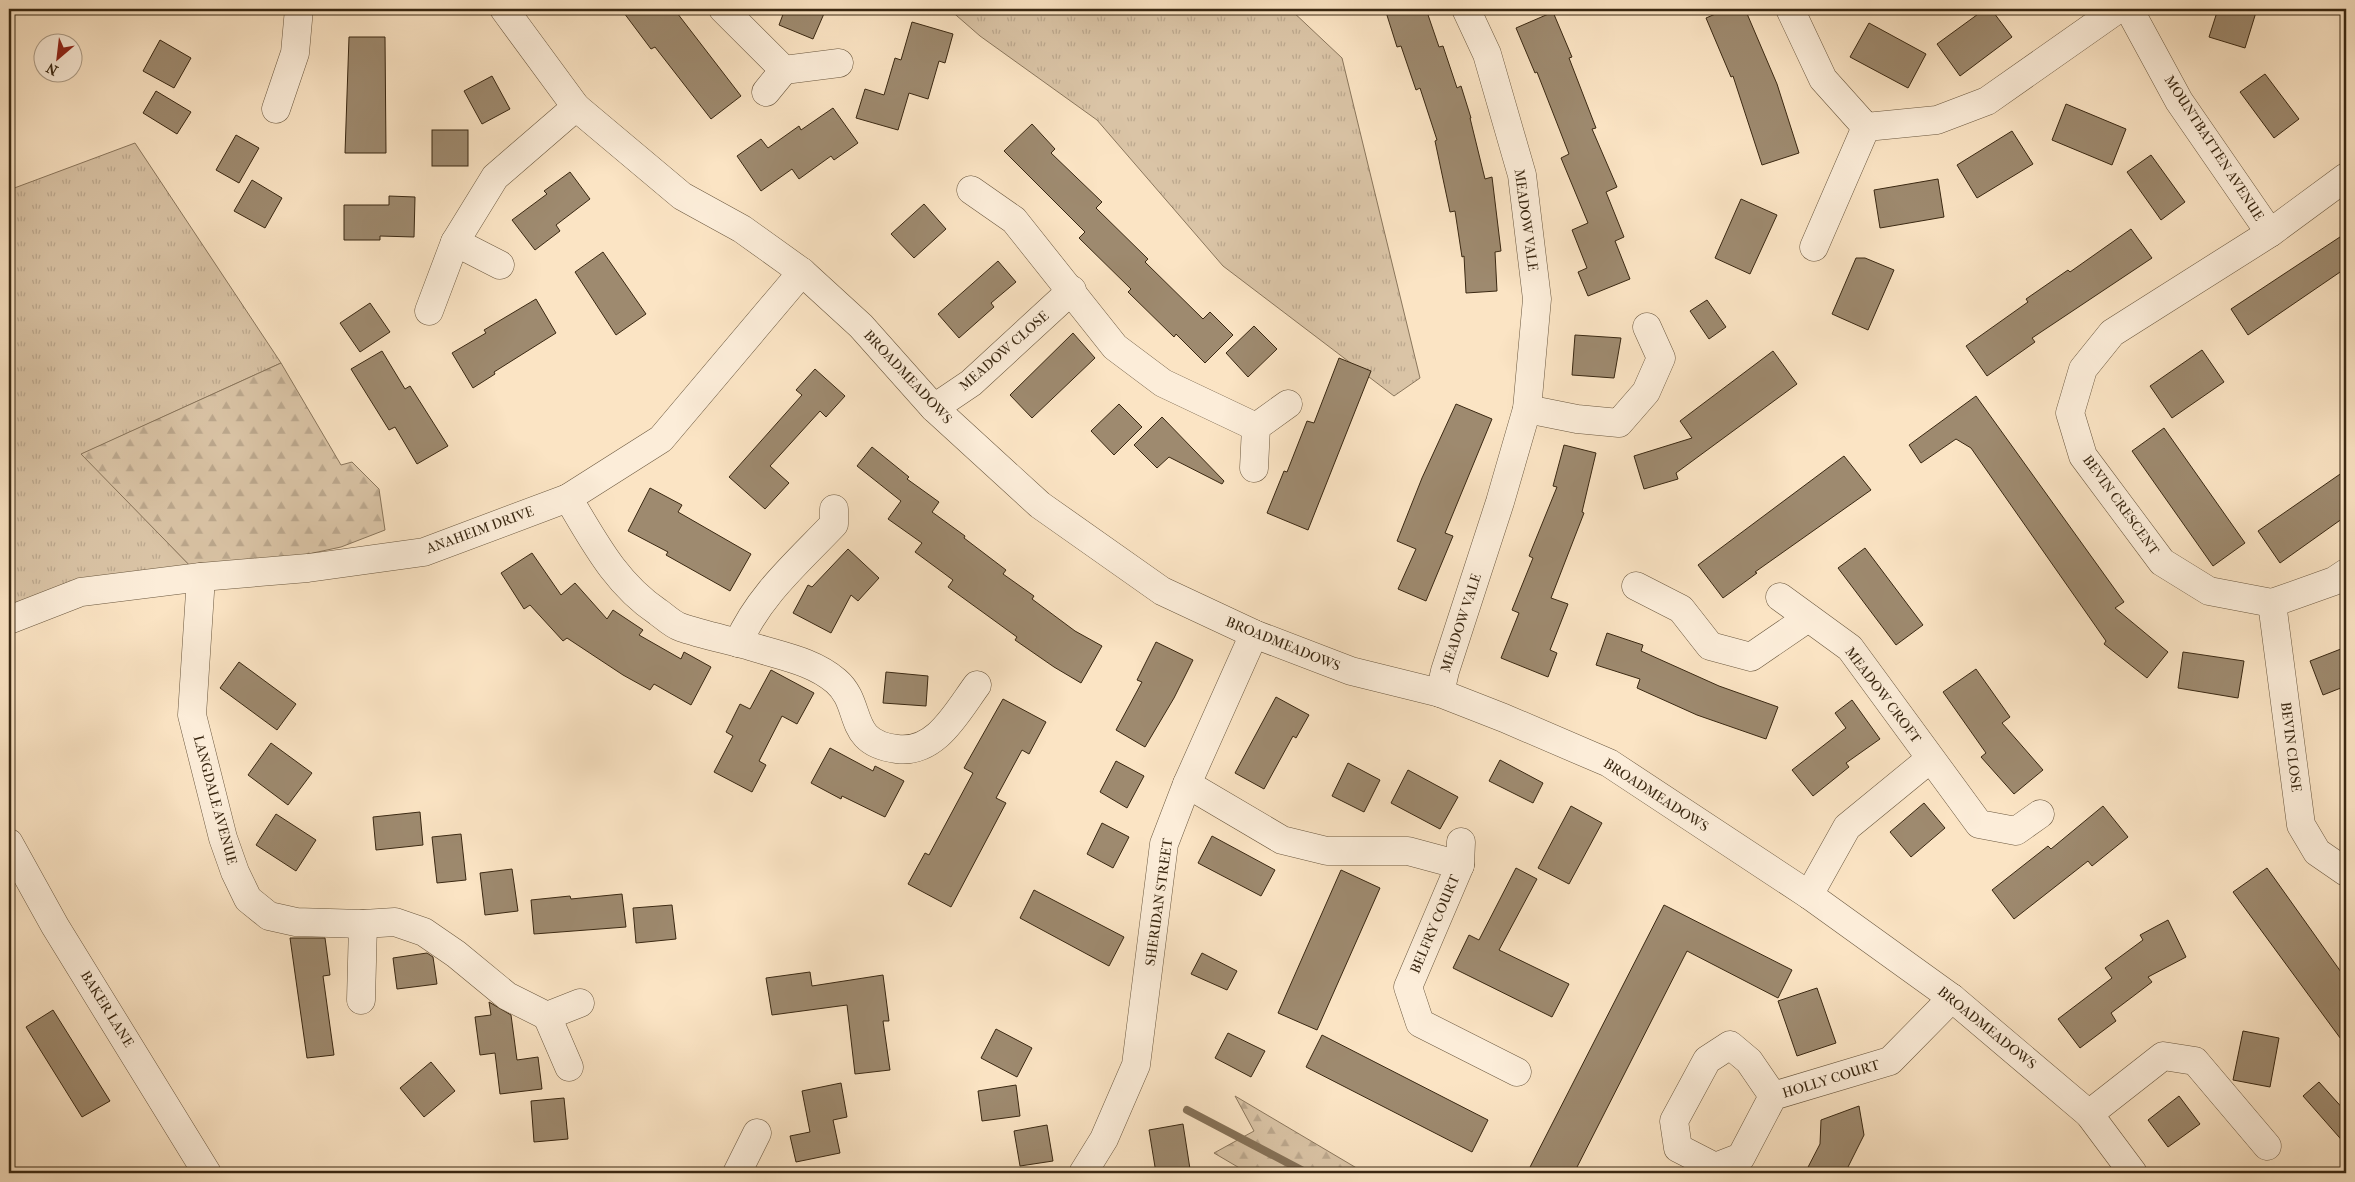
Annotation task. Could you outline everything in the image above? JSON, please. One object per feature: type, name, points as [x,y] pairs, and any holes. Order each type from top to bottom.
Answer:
[{"type":"street","points":[[276,109],[295,54],[299,9]]},
{"type":"street","name":"BROADMEADOWS","points":[[504,9],[576,107],[682,196],[742,229],[802,272],[861,326],[934,408],[1040,505],[1162,591],[1254,634],[1351,671],[1440,694],[1504,718],[1609,763],[1809,895],[1952,998],[2090,1114],[2133,1173]]},
{"type":"street","points":[[723,9],[784,70]]},
{"type":"street","name":"MEADOW VALE","points":[[1440,694],[1444,671],[1500,502],[1527,409],[1537,299],[1522,175],[1487,54],[1466,9]]},
{"type":"street","points":[[1790,9],[1823,79],[1866,127]]},
{"type":"street","points":[[1866,127],[1937,120],[1986,101],[2118,9]]},
{"type":"street","name":"MOUNTBATTEN AVENUE","points":[[2129,9],[2179,101],[2270,233]]},
{"type":"street","points":[[766,92],[784,70],[839,63]]},
{"type":"street","points":[[429,310],[455,242],[495,176],[576,107]]},
{"type":"street","points":[[1814,247],[1866,127]]},
{"type":"street","name":"BEVIN CRESCENT","points":[[2272,603],[2209,591],[2162,562],[2083,456],[2070,413],[2083,370],[2112,333],[2270,233],[2346,177]]},
{"type":"street","points":[[971,190],[1014,220],[1072,290],[1115,347],[1163,383],[1256,427]]},
{"type":"street","points":[[455,242],[500,265]]},
{"type":"street","name":"ANAHEIM DRIVE","points":[[9,620],[81,592],[201,577],[308,568],[424,552],[568,498],[661,439],[802,272]]},
{"type":"street","name":"MEADOW CLOSE","points":[[934,408],[971,383],[1072,290]]},
{"type":"street","points":[[1527,409],[1577,419],[1619,423],[1646,392],[1662,358],[1647,327]]},
{"type":"street","points":[[1256,427],[1288,404]]},
{"type":"street","points":[[1254,468],[1256,427]]},
{"type":"street","points":[[568,498],[613,571],[638,598],[678,626],[812,665],[837,682],[848,696],[859,730],[876,744],[898,750],[925,746],[946,728],[977,685]]},
{"type":"street","points":[[738,643],[747,621],[765,595],[834,524],[834,509]]},
{"type":"street","points":[[2272,603],[2334,581],[2346,573]]},
{"type":"street","name":"LANGDALE AVENUE","points":[[201,577],[192,715],[223,838],[239,882],[248,900],[269,916],[296,922],[363,924],[395,922],[424,932],[456,954],[507,996],[547,1016]]},
{"type":"street","points":[[1636,586],[1680,609],[1710,646],[1751,657],[1808,618]]},
{"type":"street","name":"MEADOW CROFT","points":[[1780,597],[1850,648],[1979,824],[2016,831],[2040,814]]},
{"type":"street","name":"BEVIN CLOSE","points":[[2272,603],[2301,825],[2317,852],[2346,872]]},
{"type":"street","name":"SHERIDAN STREET","points":[[1083,1173],[1104,1139],[1136,1065],[1164,844],[1187,784],[1254,634]]},
{"type":"street","points":[[1809,895],[1847,827],[1930,758]]},
{"type":"street","name":"BELFRY COURT","points":[[1187,784],[1282,840],[1327,851],[1461,853],[1408,987],[1420,1022],[1517,1072]]},
{"type":"street","name":"BAKER LANE","points":[[9,843],[55,926],[207,1173]]},
{"type":"street","points":[[361,1000],[363,924]]},
{"type":"street","name":"HOLLY COURT","points":[[1773,1096],[1890,1061],[1952,998]]},
{"type":"street","points":[[570,1067],[547,1016],[580,1003]]},
{"type":"street","points":[[2090,1114],[2163,1056],[2196,1061],[2267,1146]]},
{"type":"street","points":[[737,1173],[758,1133]]},
{"type":"green space","points":[[949,9],[1290,9],[1342,58],[1420,378],[1394,396],[1223,266],[1097,120],[980,36]]},
{"type":"green space","points":[[135,143],[281,363],[82,454],[201,577],[9,620],[9,190]]},
{"type":"green space","points":[[281,363],[341,465],[352,462],[379,489],[385,530],[341,547],[201,577],[81,454]]},
{"type":"green space","points":[[1235,1096],[1365,1173],[1248,1173],[1214,1153],[1254,1131]]},
{"type":"building","points":[[621,9],[674,9],[741,96],[711,119],[655,47],[651,49]]},
{"type":"building","points":[[785,9],[826,9],[813,39],[779,25]]},
{"type":"building","points":[[1385,9],[1426,9],[1439,47],[1443,46],[1457,88],[1461,86],[1471,118],[1485,179],[1492,177],[1501,251],[1495,252],[1497,291],[1466,293],[1464,256],[1462,257],[1455,211],[1450,212],[1435,141],[1437,140],[1420,88],[1416,90],[1401,46],[1397,47]]},
{"type":"building","points":[[1727,9],[1745,9],[1777,84],[1799,153],[1762,165],[1733,76],[1731,77],[1706,18]]},
{"type":"building","points":[[1985,9],[1991,9],[2012,37],[1960,76],[1937,44]]},
{"type":"building","points":[[2218,9],[2257,9],[2245,48],[2209,37]]},
{"type":"building","points":[[1553,12],[1572,57],[1569,58],[1596,128],[1592,129],[1617,187],[1606,192],[1624,237],[1615,241],[1630,279],[1588,296],[1578,272],[1587,268],[1572,230],[1588,223],[1561,158],[1569,154],[1537,72],[1535,73],[1516,28]]},
{"type":"building","points":[[912,22],[953,34],[945,63],[939,61],[928,99],[909,93],[898,130],[856,118],[865,89],[884,95],[895,58],[901,60]]},
{"type":"building","points":[[1869,23],[1926,54],[1908,88],[1850,57]]},
{"type":"building","points":[[349,37],[385,37],[386,153],[345,153]]},
{"type":"building","points":[[160,40],[191,58],[174,88],[143,71]]},
{"type":"building","points":[[2265,74],[2299,119],[2274,138],[2240,92]]},
{"type":"building","points":[[492,76],[510,109],[482,124],[464,91]]},
{"type":"building","points":[[156,91],[191,112],[177,134],[143,113]]},
{"type":"building","points":[[2066,104],[2126,129],[2112,165],[2052,140]]},
{"type":"building","points":[[833,108],[858,143],[834,160],[831,156],[799,179],[792,169],[761,191],[737,156],[761,139],[768,148],[799,126],[801,130]]},
{"type":"building","points":[[1032,124],[1055,149],[1051,153],[1102,202],[1096,208],[1148,259],[1145,262],[1203,319],[1210,312],[1233,335],[1205,363],[1176,334],[1174,337],[1128,292],[1131,289],[1079,238],[1085,232],[1004,151]]},
{"type":"building","points":[[432,130],[468,130],[468,166],[432,166]]},
{"type":"building","points":[[2012,131],[2033,164],[1977,198],[1957,165]]},
{"type":"building","points":[[236,135],[259,148],[239,183],[216,170]]},
{"type":"building","points":[[2151,155],[2185,202],[2161,220],[2127,172]]},
{"type":"building","points":[[570,172],[590,199],[556,225],[560,231],[535,250],[512,220],[547,194],[544,191]]},
{"type":"building","points":[[1938,179],[1944,217],[1880,228],[1874,190]]},
{"type":"building","points":[[252,180],[282,198],[265,228],[234,211]]},
{"type":"building","points":[[389,196],[415,197],[414,237],[380,236],[380,240],[344,240],[344,205],[389,205]]},
{"type":"building","points":[[1741,199],[1777,215],[1750,274],[1715,258]]},
{"type":"building","points":[[924,204],[946,229],[914,258],[891,234]]},
{"type":"building","points":[[2131,229],[2152,258],[2032,338],[2035,342],[1987,376],[1966,346],[2028,302],[2026,299],[2068,270],[2070,272]]},
{"type":"building","points":[[2346,233],[2346,268],[2248,335],[2231,309]]},
{"type":"building","points":[[603,252],[646,314],[616,335],[575,272]]},
{"type":"building","points":[[1856,258],[1865,258],[1894,270],[1868,330],[1832,314]]},
{"type":"building","points":[[998,261],[1016,282],[991,303],[994,307],[959,338],[938,314]]},
{"type":"building","points":[[536,299],[556,333],[494,372],[495,374],[473,388],[452,353],[486,333],[484,330]]},
{"type":"building","points":[[1707,300],[1726,327],[1709,339],[1690,311]]},
{"type":"building","points":[[370,303],[390,332],[360,352],[340,323]]},
{"type":"building","points":[[1254,326],[1277,349],[1248,377],[1226,353]]},
{"type":"building","points":[[1073,333],[1095,358],[1032,418],[1010,395]]},
{"type":"building","points":[[1575,335],[1621,338],[1614,378],[1572,375]]},
{"type":"building","points":[[2202,350],[2224,382],[2172,418],[2150,386]]},
{"type":"building","points":[[382,351],[405,389],[410,386],[448,446],[417,464],[395,427],[389,430],[351,369]]},
{"type":"building","points":[[1773,351],[1797,384],[1676,473],[1678,479],[1644,489],[1634,456],[1692,438],[1680,421]]},
{"type":"building","points":[[1339,358],[1371,371],[1308,530],[1267,513],[1284,471],[1287,472],[1307,421],[1314,423]]},
{"type":"building","points":[[815,369],[845,396],[826,417],[820,411],[770,466],[789,483],[765,509],[729,477],[802,395],[796,390]]},
{"type":"building","points":[[1976,396],[2124,602],[2115,608],[2168,652],[2147,678],[2104,644],[2106,641],[1971,448],[1956,439],[1921,463],[1909,445]]},
{"type":"building","points":[[1119,404],[1142,427],[1114,455],[1091,431]]},
{"type":"building","points":[[1456,404],[1492,419],[1445,533],[1453,536],[1426,601],[1398,589],[1416,549],[1397,541],[1422,478]]},
{"type":"building","points":[[1162,417],[1224,481],[1222,484],[1169,457],[1157,468],[1134,445]]},
{"type":"building","points":[[2164,428],[2245,543],[2213,566],[2132,451]]},
{"type":"building","points":[[1564,445],[1596,453],[1582,512],[1584,513],[1551,598],[1568,604],[1550,650],[1557,653],[1548,677],[1501,658],[1519,613],[1512,610],[1533,558],[1529,556],[1557,487],[1553,486]]},
{"type":"building","points":[[872,447],[909,477],[907,479],[939,502],[932,512],[1006,570],[1003,574],[1034,596],[1032,599],[1075,631],[1102,646],[1081,683],[1015,640],[1017,637],[948,587],[953,580],[915,552],[922,543],[888,519],[901,501],[857,466]]},
{"type":"building","points":[[1844,456],[1871,490],[1755,572],[1757,573],[1723,598],[1698,565]]},
{"type":"building","points":[[2346,470],[2346,516],[2280,563],[2258,531]]},
{"type":"building","points":[[650,488],[682,505],[678,512],[751,554],[730,591],[666,555],[668,552],[628,531]]},
{"type":"building","points":[[1865,548],[1923,625],[1896,645],[1838,568]]},
{"type":"building","points":[[848,549],[879,578],[858,601],[851,595],[831,633],[793,613],[808,585],[812,587]]},
{"type":"building","points":[[532,553],[561,595],[575,583],[607,619],[613,610],[643,630],[639,635],[681,659],[684,652],[711,667],[691,705],[654,684],[650,690],[623,675],[567,638],[563,641],[530,605],[524,609],[501,573]]},
{"type":"building","points":[[1607,633],[1643,645],[1641,651],[1719,686],[1778,707],[1766,739],[1697,715],[1637,688],[1640,679],[1596,665]]},
{"type":"building","points":[[1156,642],[1193,660],[1174,698],[1145,747],[1116,730],[1142,682],[1137,680]]},
{"type":"building","points":[[2346,647],[2346,686],[2323,695],[2310,661]]},
{"type":"building","points":[[2183,652],[2244,661],[2238,698],[2178,688]]},
{"type":"building","points":[[239,662],[296,704],[277,730],[220,688]]},
{"type":"building","points":[[1976,669],[2010,717],[2002,723],[2043,770],[2014,794],[1981,757],[1986,753],[1943,692]]},
{"type":"building","points":[[771,670],[814,693],[797,724],[782,716],[759,761],[766,765],[752,792],[714,772],[733,736],[726,732],[740,704],[750,709]]},
{"type":"building","points":[[886,672],[928,676],[926,706],[883,703]]},
{"type":"building","points":[[1276,697],[1309,715],[1296,738],[1293,736],[1264,789],[1235,773]]},
{"type":"building","points":[[1003,699],[1046,722],[1029,754],[1022,750],[996,798],[1006,803],[951,907],[908,884],[925,853],[929,855],[973,773],[964,768]]},
{"type":"building","points":[[1852,700],[1880,739],[1846,763],[1849,767],[1813,796],[1792,770],[1846,728],[1835,713]]},
{"type":"building","points":[[271,743],[312,773],[288,805],[248,775]]},
{"type":"building","points":[[830,748],[873,771],[875,766],[904,781],[885,817],[842,796],[841,799],[811,783]]},
{"type":"building","points":[[1500,760],[1543,783],[1533,803],[1489,781]]},
{"type":"building","points":[[1116,761],[1144,776],[1127,808],[1100,792]]},
{"type":"building","points":[[1348,763],[1380,780],[1364,812],[1332,796]]},
{"type":"building","points":[[1408,770],[1458,797],[1440,829],[1391,803]]},
{"type":"building","points":[[1924,803],[1945,828],[1911,857],[1890,832]]},
{"type":"building","points":[[1571,806],[1602,823],[1569,884],[1538,868]]},
{"type":"building","points":[[2103,806],[2128,837],[2092,866],[2088,861],[2014,919],[1992,890],[2048,846],[2051,849]]},
{"type":"building","points":[[420,812],[423,845],[376,850],[373,817]]},
{"type":"building","points":[[276,814],[316,840],[296,871],[256,845]]},
{"type":"building","points":[[1102,823],[1129,837],[1113,868],[1087,854]]},
{"type":"building","points":[[461,834],[466,880],[437,883],[432,837]]},
{"type":"building","points":[[1212,836],[1275,870],[1261,896],[1198,863]]},
{"type":"building","points":[[1516,868],[1537,879],[1499,950],[1569,984],[1552,1017],[1453,968],[1469,935],[1479,940]]},
{"type":"building","points":[[2267,868],[2346,979],[2346,1046],[2233,892]]},
{"type":"building","points":[[512,869],[518,911],[485,915],[480,873]]},
{"type":"building","points":[[1341,870],[1380,888],[1317,1030],[1278,1013]]},
{"type":"building","points":[[1034,890],[1124,937],[1109,966],[1020,918]]},
{"type":"building","points":[[622,894],[626,927],[534,934],[531,900],[570,896],[571,899]]},
{"type":"building","points":[[672,905],[676,939],[636,943],[633,908]]},
{"type":"building","points":[[1664,905],[1792,970],[1778,998],[1687,951],[1574,1173],[1527,1173]]},
{"type":"building","points":[[2168,920],[2186,957],[2148,977],[2152,982],[2111,1013],[2116,1021],[2080,1048],[2058,1019],[2112,978],[2105,968],[2143,940],[2140,935]]},
{"type":"building","points":[[290,938],[325,938],[330,975],[323,976],[334,1055],[307,1058]]},
{"type":"building","points":[[427,953],[433,957],[437,984],[397,989],[393,958]]},
{"type":"building","points":[[1202,953],[1237,971],[1227,990],[1191,974]]},
{"type":"building","points":[[810,972],[812,986],[883,975],[889,1021],[883,1021],[890,1070],[855,1074],[847,1005],[772,1015],[766,978]]},
{"type":"building","points":[[1817,988],[1836,1043],[1797,1056],[1778,1001]]},
{"type":"building","points":[[489,1002],[511,1015],[517,1060],[538,1057],[542,1089],[500,1094],[495,1053],[480,1055],[475,1017],[491,1015]]},
{"type":"building","points":[[53,1010],[110,1101],[82,1117],[26,1027]]},
{"type":"building","points":[[996,1029],[1032,1048],[1017,1077],[981,1058]]},
{"type":"building","points":[[2243,1031],[2279,1038],[2270,1087],[2233,1080]]},
{"type":"building","points":[[1228,1033],[1265,1051],[1251,1077],[1215,1058]]},
{"type":"building","points":[[1322,1035],[1488,1120],[1472,1152],[1306,1067]]},
{"type":"building","points":[[431,1062],[455,1091],[424,1117],[400,1088]]},
{"type":"building","points":[[2319,1082],[2346,1112],[2346,1145],[2303,1096]]},
{"type":"building","points":[[841,1083],[847,1117],[833,1120],[840,1153],[796,1162],[790,1136],[810,1132],[802,1091]]},
{"type":"building","points":[[1016,1085],[1020,1116],[982,1121],[978,1091]]},
{"type":"building","points":[[2179,1096],[2200,1124],[2168,1147],[2148,1120]]},
{"type":"building","points":[[564,1098],[568,1139],[534,1142],[531,1101]]},
{"type":"building","points":[[1859,1106],[1864,1135],[1845,1173],[1805,1173],[1820,1144],[1821,1120]]},
{"type":"building","points":[[1183,1124],[1190,1169],[1156,1173],[1149,1130]]},
{"type":"building","points":[[1047,1125],[1053,1161],[1020,1166],[1014,1131]]},
{"type":"waterway","points":[[1187,1110],[1307,1173]]}]
